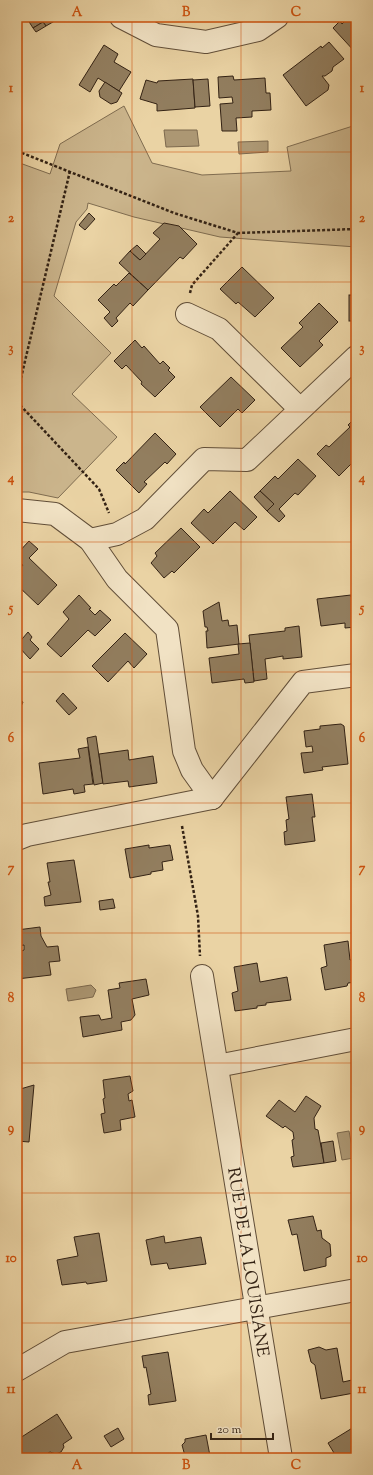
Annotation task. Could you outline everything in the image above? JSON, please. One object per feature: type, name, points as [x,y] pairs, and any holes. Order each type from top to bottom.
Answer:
[{"type":"street","points":[[121,17],[156,35],[206,42],[258,30],[276,17]]},
{"type":"street","points":[[187,314],[219,329],[300,409]]},
{"type":"street","points":[[90,540],[117,534],[145,519],[204,459],[247,460],[356,357]]},
{"type":"street","points":[[17,510],[55,514],[90,540],[117,579],[167,629],[184,751],[192,770],[212,798]]},
{"type":"street","points":[[17,839],[27,835],[212,798],[303,682],[356,675]]},
{"type":"street","name":"RUE DE LA LOUISIANE","points":[[202,976],[281,1458]]},
{"type":"street","points":[[217,1066],[356,1039]]},
{"type":"street","points":[[17,1370],[65,1342],[356,1290]]},
{"type":"path","points":[[17,151],[174,213],[238,233],[356,229]]},
{"type":"path","points":[[70,171],[21,378],[20,405],[99,488],[117,534]]},
{"type":"path","points":[[187,314],[192,285],[238,233]]},
{"type":"path","points":[[17,377],[21,378]]},
{"type":"path","points":[[178,804],[198,916],[202,976]]},
{"type":"shaded area","points":[[124,106],[152,163],[202,175],[291,171],[287,147],[356,125],[356,247],[220,237],[134,217],[88,203],[87,209],[76,222],[54,296],[111,353],[72,394],[117,437],[58,498],[29,492],[17,492],[17,162],[50,174],[60,144]]},
{"type":"shaded area","points":[[164,130],[197,130],[199,146],[166,147]]},
{"type":"shaded area","points":[[268,141],[268,152],[239,154],[238,142]]},
{"type":"shaded area","points":[[91,985],[96,990],[93,997],[68,1001],[66,989]]},
{"type":"shaded area","points":[[349,1131],[354,1158],[342,1160],[337,1133]]},
{"type":"building","points":[[26,17],[57,17],[58,19],[46,26],[43,22],[33,28]]},
{"type":"building","points":[[349,17],[356,17],[355,52],[333,28],[340,21],[342,24]]},
{"type":"building","points":[[43,22],[46,26],[36,32],[33,28]]},
{"type":"building","points":[[329,42],[344,59],[333,67],[332,71],[325,76],[322,76],[329,85],[328,90],[306,106],[283,75],[321,46],[322,48]]},
{"type":"building","points":[[104,45],[118,54],[114,62],[131,72],[119,91],[98,78],[90,92],[79,85]]},
{"type":"building","points":[[233,76],[234,80],[265,78],[266,93],[270,93],[271,110],[252,111],[252,117],[236,118],[237,131],[222,131],[220,104],[233,103],[232,97],[219,98],[218,77]]},
{"type":"building","points":[[193,79],[195,108],[157,111],[157,104],[140,99],[146,80],[157,83],[158,81]]},
{"type":"building","points":[[208,79],[210,106],[195,107],[193,80]]},
{"type":"building","points":[[105,82],[122,93],[117,102],[111,104],[100,97],[99,91]]},
{"type":"building","points":[[89,213],[95,219],[85,230],[79,225]]},
{"type":"building","points":[[164,223],[179,226],[197,244],[183,259],[180,257],[148,290],[119,263],[130,251],[140,260],[160,239],[153,233]]},
{"type":"building","points":[[137,245],[146,254],[140,260],[130,251]]},
{"type":"building","points":[[242,267],[274,298],[255,317],[238,302],[236,304],[220,289]]},
{"type":"building","points":[[129,273],[148,290],[133,306],[130,303],[116,318],[118,321],[112,327],[104,318],[110,312],[98,300],[114,284],[116,286]]},
{"type":"building","points":[[349,295],[356,295],[356,321],[349,321]]},
{"type":"building","points":[[319,303],[338,322],[319,341],[323,345],[300,367],[281,348],[303,327],[299,323]]},
{"type":"building","points":[[135,340],[142,348],[144,346],[160,364],[163,361],[170,368],[168,370],[175,377],[155,397],[141,384],[142,382],[126,365],[122,369],[114,361]]},
{"type":"building","points":[[231,377],[255,400],[242,413],[238,409],[220,427],[200,407]]},
{"type":"building","points":[[356,417],[356,459],[339,476],[317,454],[326,445],[329,447],[350,427],[348,425]]},
{"type":"building","points":[[155,433],[176,454],[167,464],[165,462],[144,482],[147,484],[139,493],[116,470],[124,462],[125,464]]},
{"type":"building","points":[[298,459],[316,476],[298,495],[295,493],[279,509],[285,516],[279,522],[267,511],[274,504],[260,491],[275,476],[278,479]]},
{"type":"building","points":[[230,491],[257,517],[244,530],[235,522],[213,544],[191,523],[204,509],[208,513]]},
{"type":"building","points":[[260,491],[274,504],[267,511],[254,497]]},
{"type":"building","points":[[181,528],[200,547],[174,573],[172,571],[164,578],[151,563],[157,556],[155,553]]},
{"type":"building","points":[[29,541],[38,549],[29,558],[57,585],[38,605],[17,585],[17,572],[23,565],[17,560],[17,554]]},
{"type":"building","points":[[79,595],[91,608],[89,609],[95,615],[100,610],[111,620],[95,636],[88,630],[61,657],[47,644],[69,619],[63,612]]},
{"type":"building","points":[[351,595],[351,597],[356,597],[356,627],[345,628],[345,623],[321,626],[317,599]]},
{"type":"building","points":[[219,602],[222,621],[228,620],[229,626],[237,625],[239,644],[207,648],[206,631],[208,631],[207,627],[205,627],[203,611]]},
{"type":"building","points":[[299,626],[302,657],[283,659],[283,656],[265,659],[267,679],[254,681],[249,635],[285,631],[285,628]]},
{"type":"building","points":[[28,632],[32,637],[30,640],[39,649],[30,659],[17,645]]},
{"type":"building","points":[[125,633],[147,654],[134,668],[128,661],[108,682],[92,666]]},
{"type":"building","points":[[250,643],[254,682],[245,683],[244,679],[212,683],[209,658],[239,654],[238,644]]},
{"type":"building","points":[[63,693],[77,708],[69,715],[56,701]]},
{"type":"building","points":[[17,699],[23,702],[18,713],[17,713]]},
{"type":"building","points":[[341,724],[344,726],[348,764],[322,767],[323,770],[304,773],[301,753],[313,752],[312,746],[306,747],[304,731],[320,729],[320,726]]},
{"type":"building","points":[[96,736],[103,783],[94,785],[87,738]]},
{"type":"building","points":[[88,747],[93,784],[84,785],[85,792],[74,794],[73,789],[43,794],[39,763],[80,758],[78,749]]},
{"type":"building","points":[[128,750],[129,760],[153,756],[157,783],[129,787],[128,781],[103,784],[99,754]]},
{"type":"building","points":[[312,794],[315,817],[312,817],[315,841],[285,845],[284,832],[287,831],[286,820],[289,819],[286,797]]},
{"type":"building","points":[[149,845],[149,848],[170,845],[173,860],[162,862],[163,870],[130,878],[125,849]]},
{"type":"building","points":[[74,860],[81,902],[45,906],[44,897],[51,895],[48,882],[50,882],[47,863]]},
{"type":"building","points":[[113,899],[115,908],[100,910],[99,901]]},
{"type":"building","points":[[40,927],[41,936],[47,947],[58,946],[60,961],[49,962],[51,975],[17,979],[17,953],[24,950],[24,945],[18,946],[17,930]]},
{"type":"building","points":[[348,941],[350,960],[356,959],[356,982],[348,983],[347,986],[325,990],[321,968],[327,966],[324,945]]},
{"type":"building","points":[[257,963],[260,982],[287,977],[291,1000],[266,1003],[266,1005],[257,1006],[257,1008],[235,1011],[232,993],[238,991],[234,967]]},
{"type":"building","points":[[146,979],[149,995],[132,999],[135,1015],[131,1020],[121,1022],[122,1030],[83,1037],[80,1017],[99,1015],[101,1020],[112,1018],[108,990],[120,988],[119,983]]},
{"type":"building","points":[[130,1076],[133,1091],[128,1094],[129,1101],[132,1100],[135,1117],[120,1120],[121,1130],[104,1133],[101,1114],[105,1113],[103,1080]]},
{"type":"building","points":[[34,1085],[29,1142],[17,1141],[17,1090]]},
{"type":"building","points":[[306,1096],[321,1106],[314,1118],[315,1129],[318,1130],[324,1163],[293,1167],[291,1157],[294,1156],[292,1140],[294,1139],[293,1132],[285,1126],[283,1128],[266,1116],[279,1100],[295,1112]]},
{"type":"building","points":[[333,1141],[336,1161],[324,1163],[321,1143]]},
{"type":"building","points":[[313,1216],[317,1231],[321,1230],[322,1238],[330,1244],[331,1256],[326,1258],[326,1266],[304,1271],[297,1234],[292,1235],[288,1220]]},
{"type":"building","points":[[99,1233],[107,1281],[87,1284],[86,1282],[62,1285],[57,1260],[78,1256],[74,1237]]},
{"type":"building","points":[[164,1236],[165,1243],[201,1237],[206,1264],[169,1269],[167,1263],[151,1265],[146,1240]]},
{"type":"building","points":[[319,1347],[326,1350],[337,1348],[343,1382],[352,1380],[354,1393],[321,1399],[315,1365],[311,1362],[308,1350]]},
{"type":"building","points":[[168,1352],[176,1401],[149,1405],[148,1395],[151,1394],[146,1367],[144,1368],[142,1356]]},
{"type":"building","points":[[57,1414],[72,1438],[63,1444],[64,1447],[61,1452],[56,1454],[50,1452],[40,1458],[21,1458],[17,1451],[17,1440]]},
{"type":"building","points":[[354,1427],[356,1431],[356,1458],[337,1458],[328,1443]]},
{"type":"building","points":[[118,1428],[124,1439],[111,1447],[104,1436]]},
{"type":"building","points":[[206,1435],[210,1456],[214,1456],[214,1458],[188,1458],[185,1456],[182,1445],[185,1442],[185,1439]]}]
